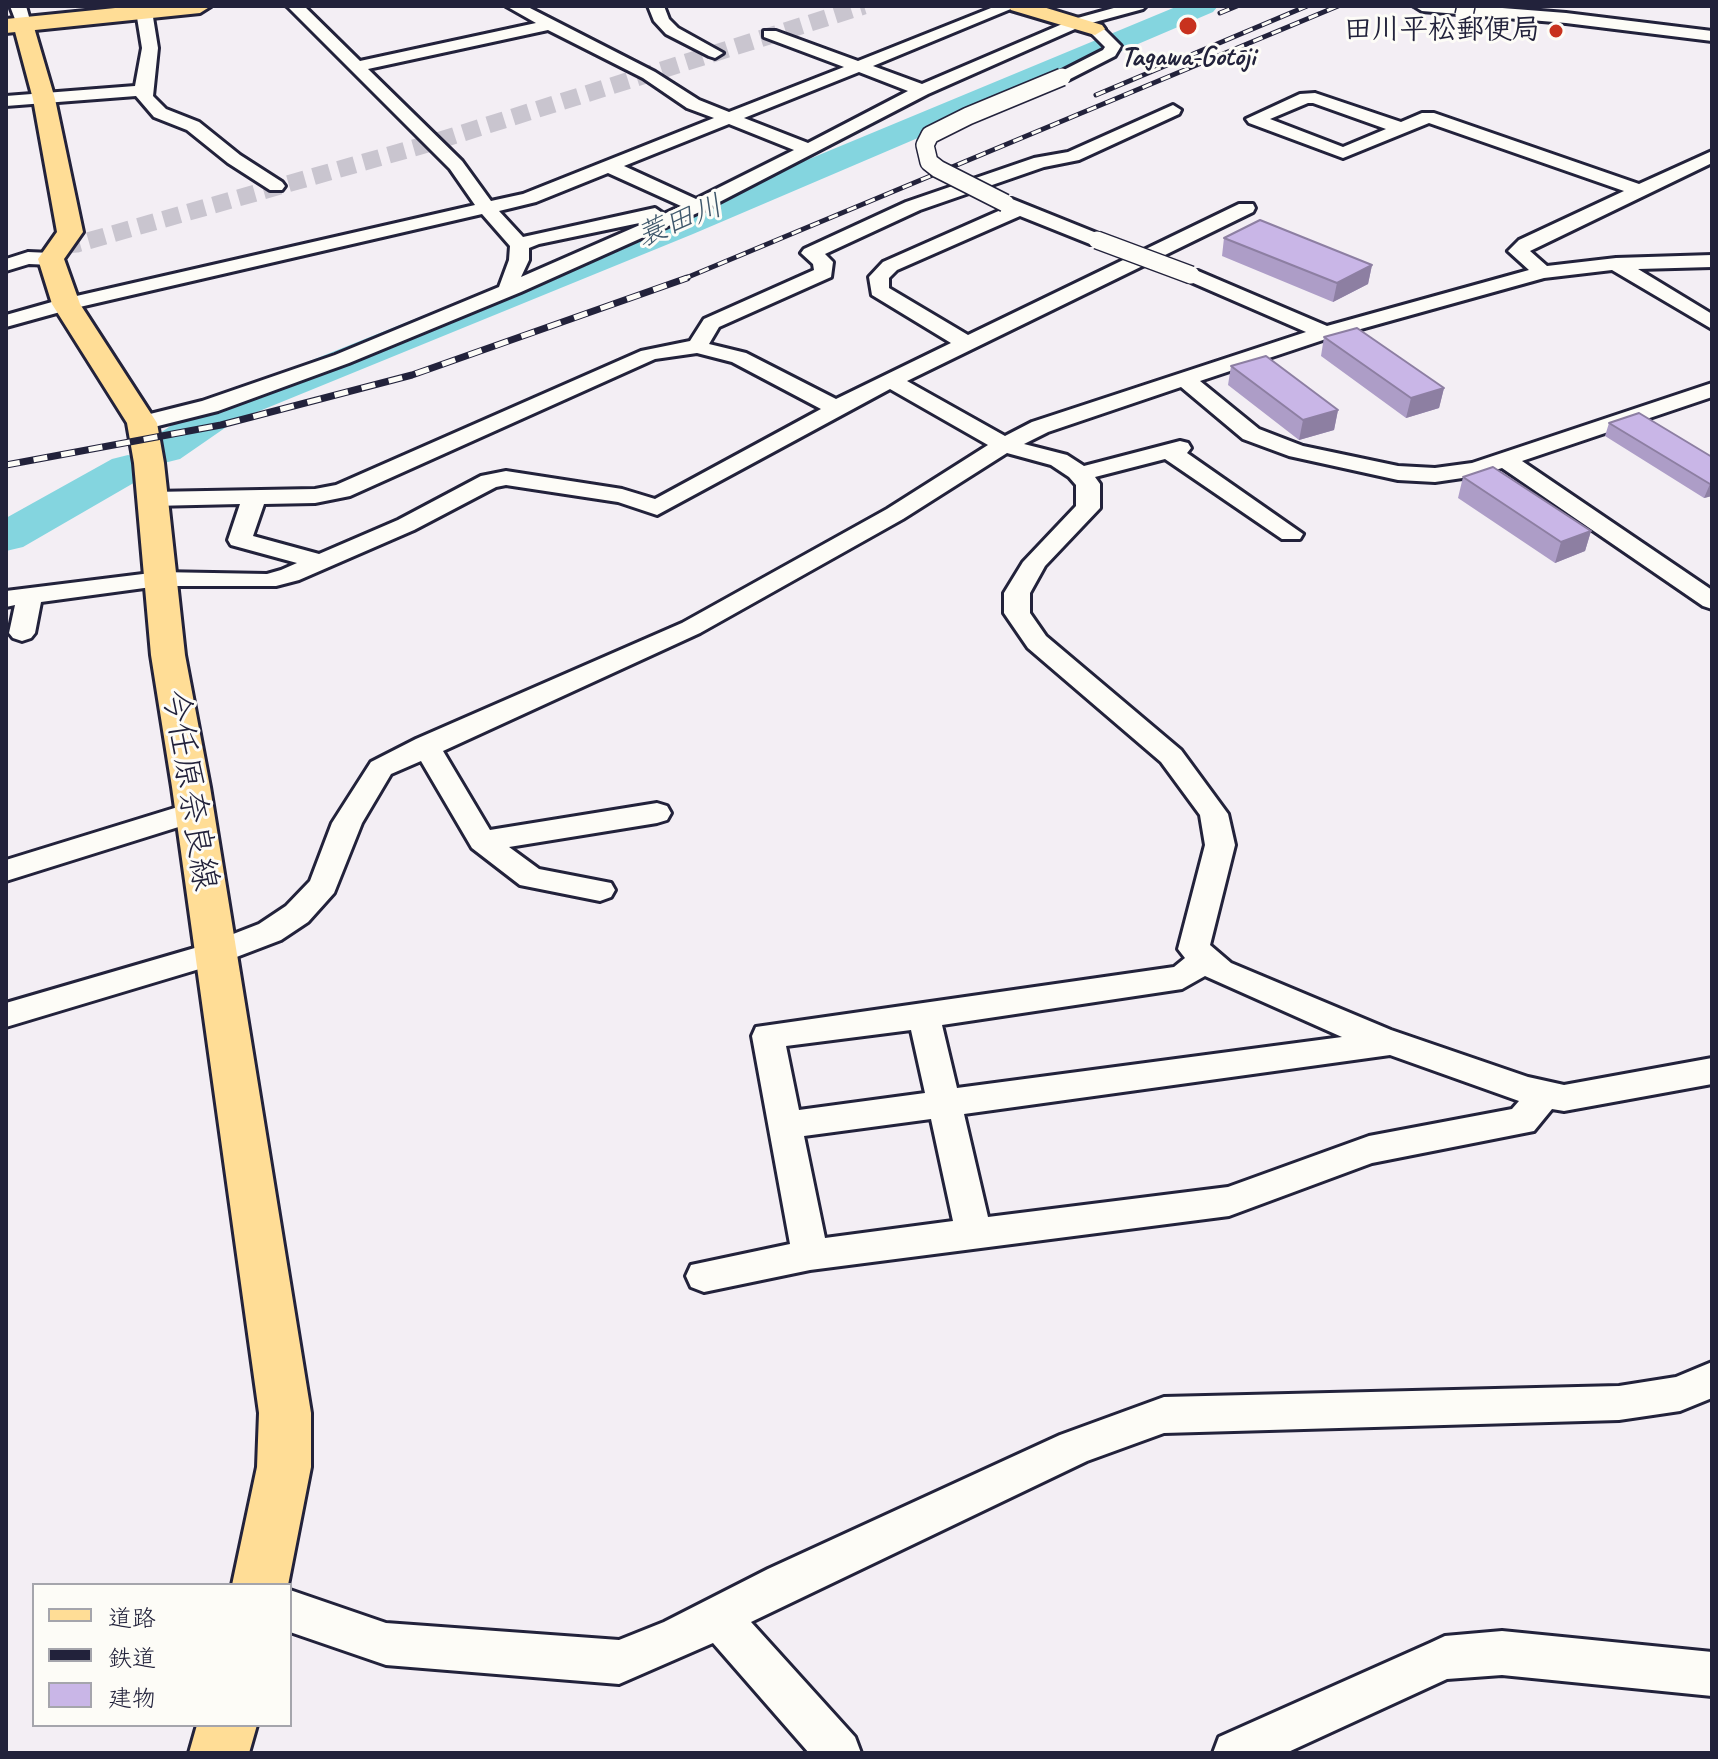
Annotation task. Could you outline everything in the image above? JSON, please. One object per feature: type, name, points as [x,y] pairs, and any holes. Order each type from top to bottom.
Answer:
[{"type":"highway","points":[[16,19],[200,6]]},
{"type":"main road","points":[[1018,6],[1087,26]]},
{"type":"main road","points":[[16,19],[44,99],[70,232],[39,259]]},
{"type":"main road","name":"今任原奈良線","points":[[39,259],[142,423],[168,655],[285,1413],[284,1467],[260,1583]]},
{"type":"main road","points":[[219,1753],[226,1727]]},
{"type":"street","points":[[295,6],[456,165],[488,210],[520,245],[519,260],[508,285],[514,288]]},
{"type":"street","points":[[514,6],[649,75],[693,104],[809,150]]},
{"type":"street","points":[[656,6],[662,21],[672,31],[715,53]]},
{"type":"street","points":[[6,321],[66,304],[419,222],[488,210],[529,198],[1010,6]]},
{"type":"street","points":[[142,423],[210,406],[342,359],[514,288],[697,206],[922,90],[1138,6]]},
{"type":"street","points":[[1422,6],[1568,12],[1712,36]]},
{"type":"street","points":[[144,11],[150,48],[143,90],[145,98],[160,113],[193,126],[234,159],[276,186]]},
{"type":"street","points":[[356,67],[548,25]]},
{"type":"street","points":[[1087,26],[1113,46],[1109,53],[930,135],[925,145],[929,162],[1012,206],[1191,275],[1325,333]]},
{"type":"street","points":[[770,34],[922,90]]},
{"type":"street","points":[[6,101],[143,90]]},
{"type":"street","points":[[1401,128],[1315,98],[1306,98],[1255,119],[1343,153],[1428,117],[1639,190]]},
{"type":"street","points":[[697,347],[711,323],[824,273],[823,262],[811,253],[913,206],[1040,162],[1073,156],[1173,110]]},
{"type":"street","points":[[1543,272],[1518,251],[1526,244],[1712,156]]},
{"type":"street","points":[[610,167],[697,206]]},
{"type":"street","points":[[967,343],[879,291],[879,277],[890,266],[1012,206]]},
{"type":"street","points":[[22,633],[18,598],[159,579],[267,581],[290,575],[406,525],[489,481],[506,478],[622,496],[657,508],[812,425],[836,408],[1246,208]]},
{"type":"street","points":[[520,245],[533,239],[643,214],[656,214],[669,219]]},
{"type":"street","points":[[6,244],[39,259]]},
{"type":"street","points":[[6,265],[39,259]]},
{"type":"street","points":[[6,1015],[215,953],[270,932],[297,914],[323,886],[347,823],[381,768],[426,745],[691,628],[895,514],[1004,445],[1040,427],[1325,333],[1543,272],[1616,264],[1712,261]]},
{"type":"street","points":[[1616,264],[1712,323]]},
{"type":"street","points":[[152,499],[315,496],[342,491],[648,355],[697,347],[739,357],[836,408]]},
{"type":"street","points":[[1183,378],[1251,434],[1297,451],[1398,473],[1435,475],[1476,469],[1712,390]]},
{"type":"street","points":[[893,382],[1004,445],[1059,460],[1080,474],[1088,484],[1088,508],[1035,562],[1017,593],[1017,613],[1037,642],[1171,756],[1214,814],[1220,845],[1194,949],[1220,971],[1392,1043],[1544,1094],[1564,1098],[1712,1071]]},
{"type":"street","points":[[1080,474],[1174,449],[1291,534]]},
{"type":"street","points":[[1505,460],[1712,601]]},
{"type":"street","points":[[254,497],[240,540],[321,562]]},
{"type":"street","points":[[426,745],[482,841],[531,878],[600,890]]},
{"type":"street","points":[[6,871],[194,812]]},
{"type":"street","points":[[482,841],[657,813]]},
{"type":"street","points":[[810,1255],[768,1036],[1182,977],[1206,959]]},
{"type":"street","points":[[924,1016],[974,1233]]},
{"type":"street","points":[[785,1125],[1392,1043]]},
{"type":"street","points":[[704,1276],[810,1255],[1229,1201],[1369,1150],[1522,1121],[1544,1094]]},
{"type":"street","points":[[292,1612],[386,1644],[619,1662],[1074,1448],[1164,1415],[1619,1403],[1680,1394],[1712,1379]]},
{"type":"street","points":[[718,1617],[839,1753]]},
{"type":"street","points":[[1235,1753],[1445,1658],[1502,1653],[1712,1674]]},
{"type":"building","points":[[1260,220],[1372,265],[1337,283],[1224,238]]},
{"type":"building","points":[[1357,328],[1444,388],[1411,398],[1324,337]]},
{"type":"building","points":[[1266,356],[1338,410],[1303,420],[1231,366]]},
{"type":"building","points":[[1639,413],[1712,457],[1712,484],[1609,423]]},
{"type":"building","points":[[1493,467],[1591,531],[1561,542],[1463,477]]},
{"type":"waterway","name":"蓑田川","points":[[164,450],[220,412],[680,226],[1203,6]]},
{"type":"waterway","name":"蓑田川","points":[[6,537],[128,468]]},
{"type":"tunnel","points":[[63,245],[77,244],[431,143],[864,6]]},
{"type":"railway","points":[[1220,13],[1237,6]]},
{"type":"railway","points":[[1096,95],[1307,6]]},
{"type":"railway","points":[[681,280],[1338,6]]},
{"type":"railway","points":[[6,465],[221,425],[412,375],[687,278]]},
{"type":"place","name":"Tagawa-Gotōji","points":[[1188,26]]},
{"type":"place","name":"田川平松郵便局","points":[[1556,31]]}]
